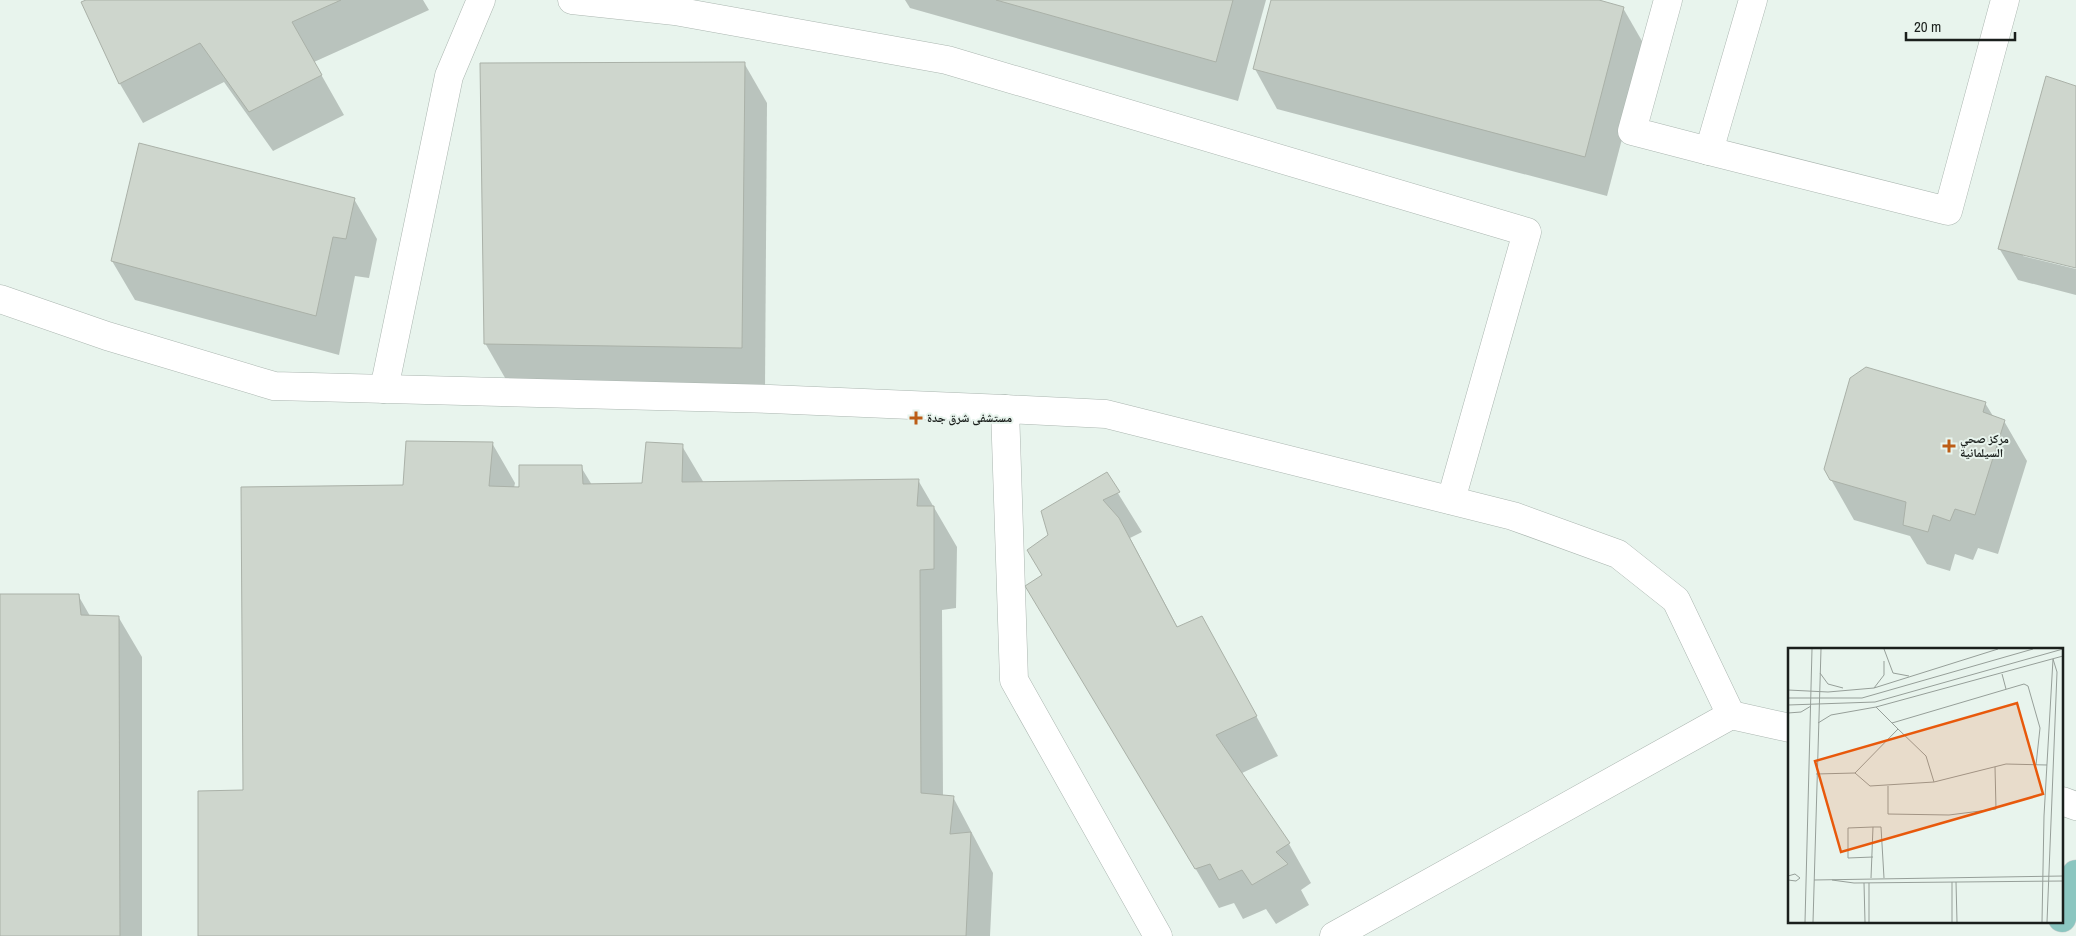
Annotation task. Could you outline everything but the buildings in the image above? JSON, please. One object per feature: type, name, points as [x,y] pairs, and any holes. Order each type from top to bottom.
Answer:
[{"type":"main road","points":[[2064,912],[2076,874]]},
{"type":"main road","points":[[2056,936],[2060,924]]},
{"type":"lane","points":[[384,389],[449,76],[481,0]]},
{"type":"lane","points":[[572,0],[675,12],[947,60],[1528,232],[1451,500]]},
{"type":"lane","points":[[1668,0],[1632,131],[1948,211],[2005,0]]},
{"type":"lane","points":[[1709,151],[1752,0]]},
{"type":"lane","points":[[0,300],[107,336],[274,386],[770,399],[1106,414],[1514,516],[1618,554],[1676,600],[1730,715]]},
{"type":"lane","points":[[1005,409],[1014,680],[1158,936]]},
{"type":"lane","points":[[1334,936],[1730,715],[1788,728]]},
{"type":"lane","points":[[2064,802],[2076,806]]},
{"type":"place","name":"مستشفى شرق جدة","points":[[916,418]]},
{"type":"place","name":"مركز صحي السيلمانية","points":[[1949,446]]}]
